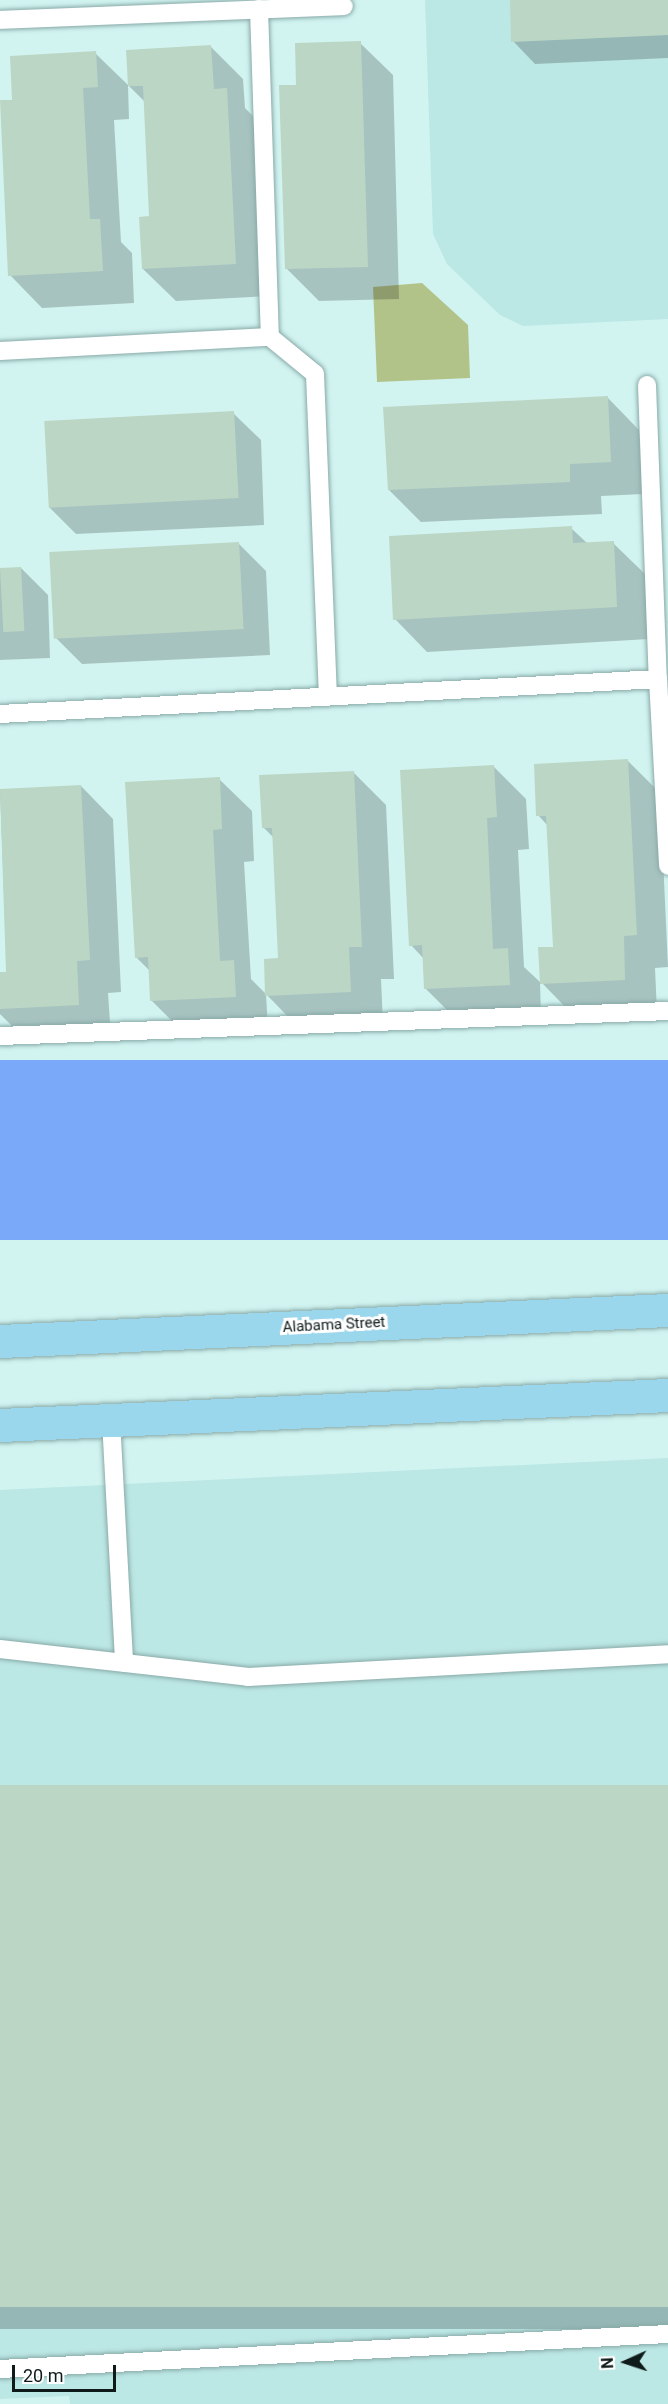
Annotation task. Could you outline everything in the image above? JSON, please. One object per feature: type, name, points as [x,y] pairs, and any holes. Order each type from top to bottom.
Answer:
[{"type":"main road","name":"Alabama Street","points":[[0,1341],[668,1310]]},
{"type":"main road","points":[[0,1425],[668,1395]]},
{"type":"lane","points":[[0,20],[344,6]]},
{"type":"lane","points":[[259,9],[270,337]]},
{"type":"lane","points":[[0,351],[270,337],[315,374],[328,696]]},
{"type":"lane","points":[[647,385],[660,514],[658,679],[668,866]]},
{"type":"lane","points":[[0,714],[658,679]]},
{"type":"lane","points":[[0,1036],[668,1011]]},
{"type":"lane","points":[[111,1420],[124,1663]]},
{"type":"lane","points":[[0,1649],[248,1677],[668,1654]]},
{"type":"lane","points":[[0,2369],[668,2334]]},
{"type":"shaded area","points":[[425,0],[668,0],[668,319],[523,326],[500,315],[447,264],[433,234]]},
{"type":"shaded area","points":[[668,1458],[668,2404],[70,2404],[69,2396],[0,2399],[0,1490]]},
{"type":"green space","points":[[422,283],[468,325],[470,378],[377,382],[373,287]]},
{"type":"water","points":[[0,1060],[668,1060],[668,1240],[0,1240]]},
{"type":"building","points":[[510,0],[668,0],[668,35],[511,42]]},
{"type":"building","points":[[361,41],[368,267],[285,269],[279,85],[296,85],[295,43]]},
{"type":"building","points":[[211,45],[214,89],[227,88],[236,264],[142,269],[139,217],[149,216],[143,86],[128,86],[126,50]]},
{"type":"building","points":[[96,51],[98,87],[83,88],[90,219],[100,219],[103,271],[8,276],[0,100],[12,100],[10,56]]},
{"type":"building","points":[[608,396],[611,462],[570,464],[570,482],[388,490],[383,407]]},
{"type":"building","points":[[234,411],[239,498],[49,508],[44,421]]},
{"type":"building","points":[[572,526],[573,543],[614,541],[617,607],[393,620],[389,536]]},
{"type":"building","points":[[239,542],[244,629],[54,639],[49,552]]},
{"type":"building","points":[[21,567],[24,631],[3,632],[0,568]]},
{"type":"building","points":[[628,759],[637,935],[624,936],[625,980],[540,984],[538,947],[553,947],[546,816],[536,816],[534,764]]},
{"type":"building","points":[[494,765],[497,817],[487,818],[493,949],[508,948],[510,985],[424,989],[422,945],[409,946],[400,770]]},
{"type":"building","points":[[354,771],[362,947],[349,947],[351,992],[265,996],[264,959],[278,958],[272,828],[262,828],[259,775]]},
{"type":"building","points":[[220,777],[222,829],[213,830],[220,961],[234,960],[236,997],[150,1001],[148,957],[135,958],[125,782]]},
{"type":"building","points":[[81,785],[90,960],[77,961],[79,1005],[0,1009],[0,972],[6,972],[0,789]]},
{"type":"building","points":[[0,1785],[668,1785],[668,2307],[0,2307]]}]
